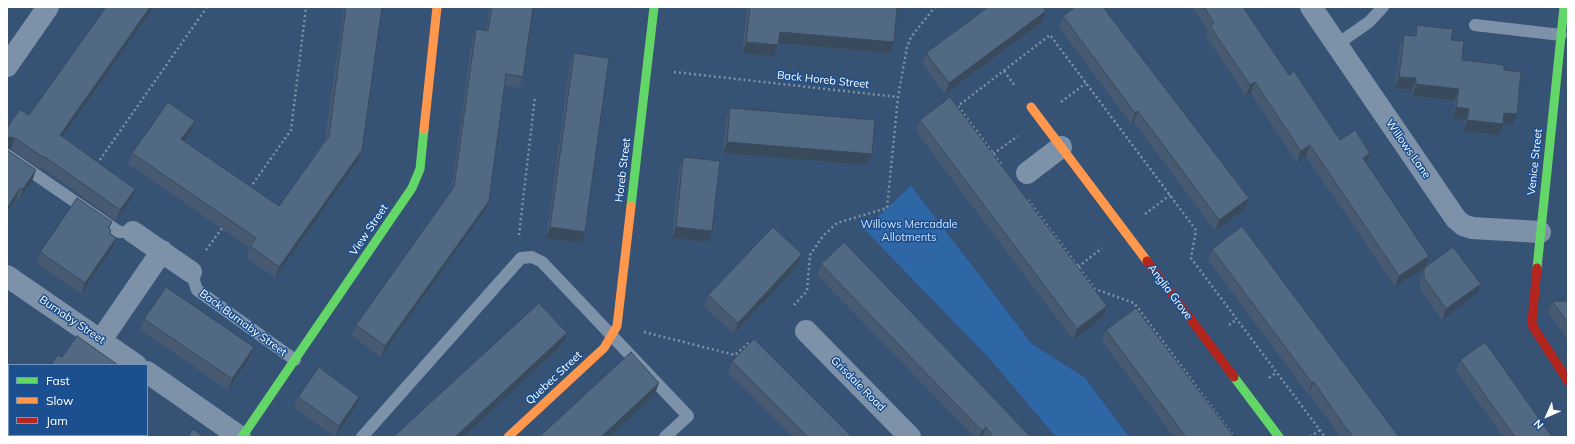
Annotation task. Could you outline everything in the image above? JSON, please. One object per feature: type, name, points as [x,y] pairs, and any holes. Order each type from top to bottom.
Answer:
[{"type":"street","name":"View Street","points":[[241,437],[412,188],[420,169],[437,7]]},
{"type":"street","name":"Horeb Street","points":[[615,330],[654,7]]},
{"type":"street","name":"Willows Lane","points":[[1311,7],[1456,219],[1463,225],[1472,228],[1540,232]]},
{"type":"street","name":"Venice Street","points":[[1564,7],[1563,43],[1540,232],[1532,321],[1533,327],[1568,381]]},
{"type":"street","points":[[7,66],[39,11]]},
{"type":"street","name":"Anglia Grove","points":[[1031,107],[1279,437]]},
{"type":"street","points":[[1027,173],[1061,147]]},
{"type":"street","points":[[133,232],[191,272]]},
{"type":"street","points":[[101,340],[162,251]]},
{"type":"street","name":"Burnaby Street","points":[[7,276],[135,364]]},
{"type":"street","name":"Quebec Street","points":[[508,437],[604,348],[615,330]]},
{"type":"street","name":"Grisdale Road","points":[[806,331],[910,437]]},
{"type":"street","points":[[148,373],[241,437]]},
{"type":"lane","points":[[1336,45],[1369,22],[1383,7]]},
{"type":"lane","points":[[1474,25],[1563,43]]},
{"type":"lane","points":[[7,155],[119,232],[133,232]]},
{"type":"lane","points":[[362,437],[521,258],[532,257],[542,262],[615,330],[688,416],[665,437]]},
{"type":"lane","name":"Back Burnaby Street","points":[[191,272],[197,290],[295,360]]},
{"type":"path","points":[[72,200],[207,7]]},
{"type":"path","points":[[245,195],[291,130],[306,7]]},
{"type":"path","points":[[792,307],[807,291],[810,255],[823,236],[837,223],[887,208],[898,97],[906,47],[911,37],[935,7]]},
{"type":"path","name":"Back Horeb Street","points":[[647,69],[898,97]]},
{"type":"path","points":[[521,258],[518,241],[535,96]]},
{"type":"path","points":[[191,272],[227,220]]},
{"type":"path","points":[[615,330],[735,355],[750,342],[759,345]]},
{"type":"path","points":[[1310,437],[1320,430]]},
{"type":"green space","name":"Willows Mercadale Allotments","points":[[911,186],[1032,344],[1085,378],[1129,437],[1056,437],[990,359],[864,229]]},
{"type":"building","points":[[106,7],[150,7],[60,135],[135,189],[120,210],[45,157],[44,158],[15,138],[8,137],[7,139],[7,128],[20,109],[29,115]]},
{"type":"building","points":[[346,7],[382,7],[362,150],[279,267],[250,246],[256,238],[132,153],[168,102],[195,121],[181,139],[279,206],[329,136]]},
{"type":"building","points":[[492,7],[533,7],[523,77],[506,74],[489,201],[385,346],[356,325],[454,187],[476,29],[488,31]]},
{"type":"building","points":[[750,7],[897,7],[894,42],[780,32],[778,45],[746,42]]},
{"type":"building","points":[[988,7],[1043,7],[1046,11],[949,83],[926,53]]},
{"type":"building","points":[[1075,7],[1103,7],[1249,198],[1219,220],[1138,111],[1135,113],[1063,16]]},
{"type":"building","points":[[1204,7],[1243,7],[1289,75],[1294,71],[1340,140],[1355,130],[1370,153],[1363,158],[1429,256],[1399,276],[1310,145],[1301,151],[1255,82],[1250,85],[1210,26],[1214,23]]},
{"type":"building","points":[[1417,25],[1453,29],[1451,40],[1464,41],[1462,60],[1504,65],[1504,70],[1521,72],[1517,114],[1504,113],[1503,124],[1467,120],[1469,109],[1456,107],[1459,89],[1416,84],[1416,78],[1399,77],[1404,35],[1416,36]]},
{"type":"building","points":[[574,53],[609,58],[585,232],[550,227]]},
{"type":"building","points":[[950,97],[1107,306],[1077,329],[920,120]]},
{"type":"building","points":[[730,108],[875,120],[872,154],[727,142]]},
{"type":"building","points":[[7,150],[36,170],[23,189],[20,188],[7,208]]},
{"type":"building","points":[[683,157],[720,161],[712,231],[676,227]]},
{"type":"building","points":[[77,198],[112,222],[108,228],[111,230],[109,233],[116,238],[85,283],[40,252]]},
{"type":"building","points":[[1242,226],[1399,437],[1353,437],[1314,382],[1312,383],[1212,249]]},
{"type":"building","points":[[773,227],[802,254],[738,323],[708,295]]},
{"type":"building","points":[[844,242],[1031,437],[993,437],[986,427],[982,431],[821,264]]},
{"type":"building","points":[[1453,247],[1481,284],[1446,309],[1424,278],[1424,268]]},
{"type":"building","points":[[166,287],[254,347],[232,379],[144,319]]},
{"type":"building","points":[[1552,301],[1568,301],[1568,323]]},
{"type":"building","points":[[539,303],[567,333],[455,437],[393,437]]},
{"type":"building","points":[[1136,308],[1234,437],[1186,437],[1106,330]]},
{"type":"building","points":[[77,336],[117,364],[52,364],[58,355],[62,357]]},
{"type":"building","points":[[754,339],[852,437],[808,437],[732,361]]},
{"type":"building","points":[[1485,342],[1552,437],[1515,437],[1460,360]]},
{"type":"building","points":[[631,352],[659,383],[601,437],[539,437]]},
{"type":"building","points":[[319,367],[359,397],[339,426],[298,397]]},
{"type":"building","points":[[7,418],[8,436],[56,436],[55,437],[7,437]]},
{"type":"building","points":[[193,429],[204,437],[188,437]]},
{"type":"traffic: fast","points":[[631,206],[654,7]]},
{"type":"traffic: fast","points":[[1537,268],[1564,7]]},
{"type":"traffic: fast","points":[[242,437],[412,188],[420,169],[424,129]]},
{"type":"traffic: fast","points":[[1234,377],[1279,437]]},
{"type":"traffic: slow","points":[[424,129],[437,7]]},
{"type":"traffic: slow","points":[[1031,107],[1147,261]]},
{"type":"traffic: slow","points":[[508,437],[604,348],[617,326],[631,206]]},
{"type":"traffic: jam","points":[[1147,261],[1234,377]]},
{"type":"traffic: jam","points":[[1537,268],[1532,321],[1533,327],[1568,381]]}]
